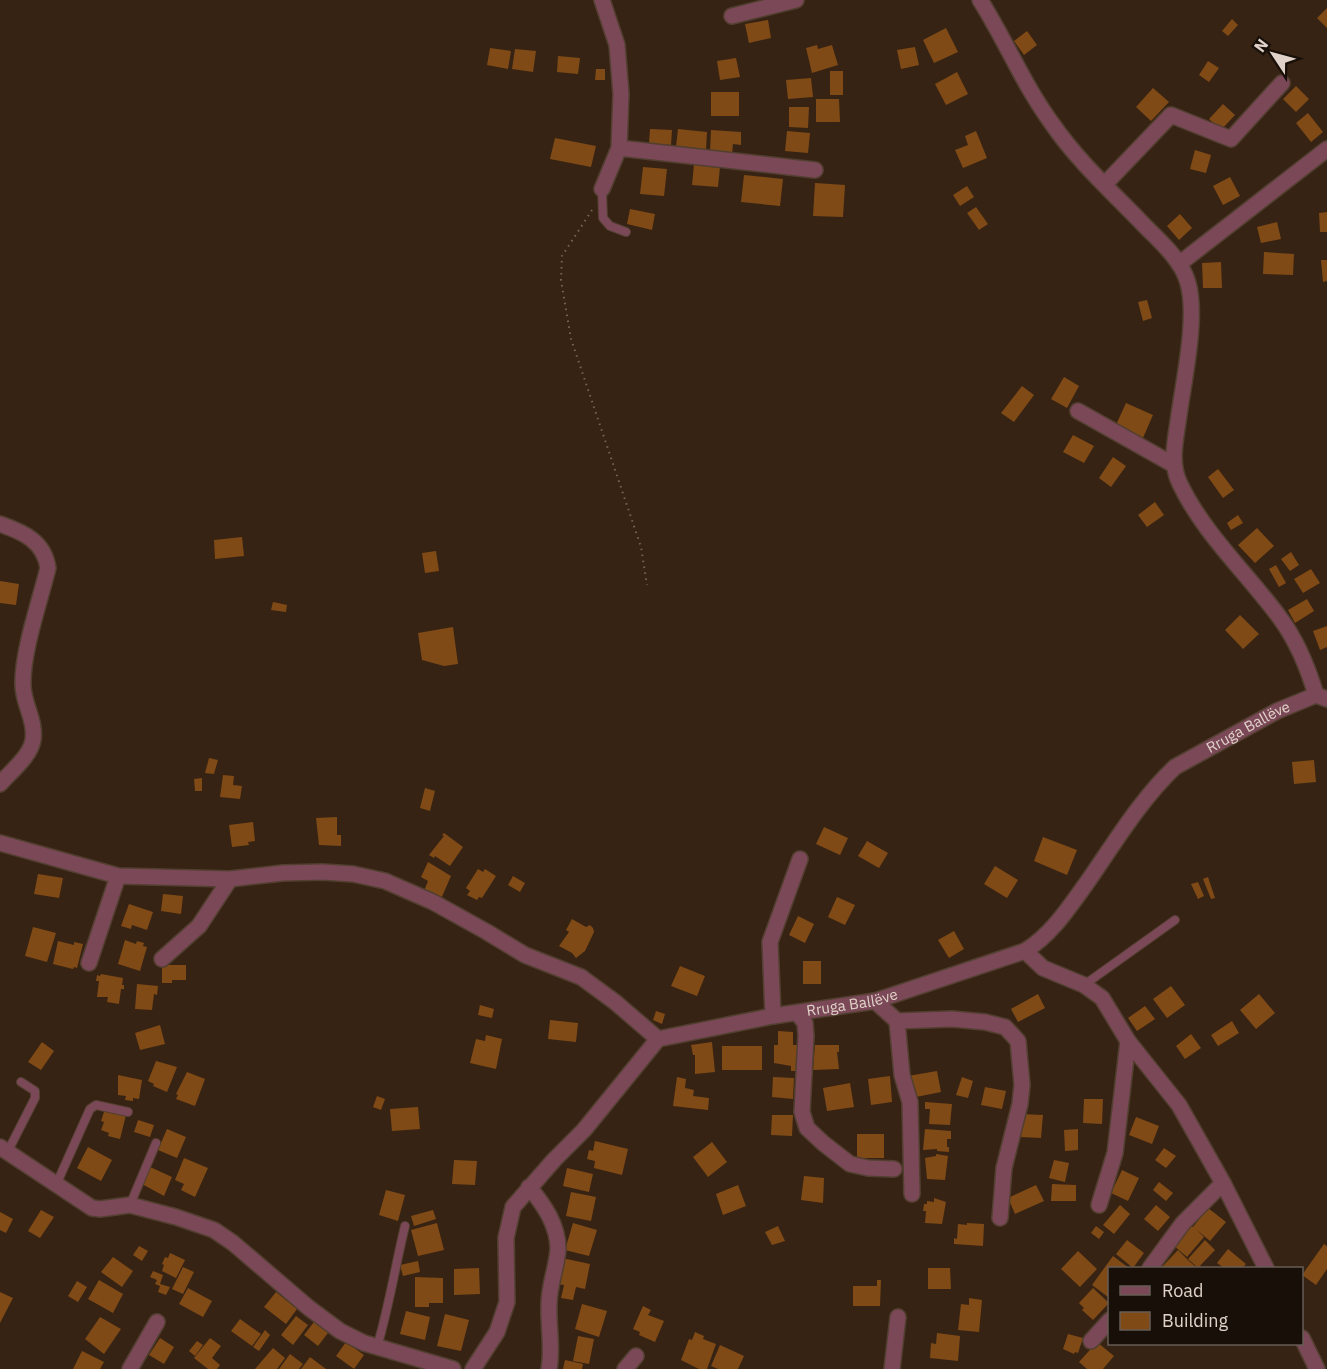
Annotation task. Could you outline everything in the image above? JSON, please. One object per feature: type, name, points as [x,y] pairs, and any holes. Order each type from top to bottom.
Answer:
[{"type":"street","points":[[602,0],[616,45],[621,94],[619,148],[602,189]]},
{"type":"street","points":[[732,16],[796,0]]},
{"type":"street","points":[[980,0],[1028,88],[1052,125],[1088,169],[1105,184],[1179,264],[1188,284],[1192,318],[1174,465],[1179,484],[1192,506],[1239,569],[1281,618],[1322,697]]},
{"type":"street","points":[[1105,184],[1171,115],[1231,139],[1282,83]]},
{"type":"street","points":[[619,148],[816,170]]},
{"type":"street","points":[[1179,264],[1327,149]]},
{"type":"street","points":[[1078,411],[1174,465]]},
{"type":"street","points":[[0,524],[27,536],[38,545],[46,555],[48,568],[25,663],[23,687],[33,725],[33,741],[25,756],[0,784]]},
{"type":"street","name":"Rruga Ballëve","points":[[658,1039],[773,1016],[875,1001],[1025,951],[1064,915],[1137,811],[1161,780],[1175,767],[1277,711],[1322,697]]},
{"type":"street","points":[[0,843],[118,876],[230,879],[283,873],[322,872],[353,874],[385,881],[433,902],[525,956],[581,977],[608,995],[658,1039],[584,1130],[513,1207],[506,1238],[507,1302],[504,1316],[497,1332],[473,1369]]},
{"type":"street","points":[[773,1016],[770,942],[800,859]]},
{"type":"street","points":[[90,963],[118,876]]},
{"type":"street","points":[[162,959],[199,926],[230,879]]},
{"type":"street","points":[[1025,951],[1043,968],[1084,985],[1102,998],[1128,1041],[1179,1105],[1223,1183],[1265,1267]]},
{"type":"street","points":[[875,1001],[897,1021],[902,1075],[910,1102],[912,1194]]},
{"type":"street","points":[[798,1014],[805,1023],[806,1036],[802,1112],[804,1123],[823,1143],[853,1166],[894,1169]]},
{"type":"street","points":[[897,1021],[952,1019],[985,1022],[1005,1027],[1018,1041],[1022,1085],[1020,1104],[1004,1168],[1000,1218]]},
{"type":"street","points":[[1099,1205],[1115,1153],[1128,1041]]},
{"type":"street","points":[[4,1149],[92,1208],[130,1205],[214,1230],[340,1331],[364,1343],[453,1369]]},
{"type":"street","points":[[1151,1267],[1183,1223],[1223,1183]]},
{"type":"street","points":[[529,1187],[547,1211],[556,1233],[558,1250],[550,1284],[549,1369]]},
{"type":"street","points":[[892,1369],[898,1317]]},
{"type":"street","points":[[130,1369],[157,1322]]},
{"type":"street","points":[[1091,1341],[1108,1322]]},
{"type":"street","points":[[1303,1340],[1317,1369]]},
{"type":"street","points":[[625,1369],[636,1356]]},
{"type":"lane","points":[[602,189],[603,218],[610,226],[626,232]]},
{"type":"lane","points":[[1084,985],[1175,920]]},
{"type":"lane","points":[[4,1149],[35,1098],[35,1091],[21,1082]]},
{"type":"lane","points":[[56,1185],[90,1109],[96,1105],[128,1112]]},
{"type":"lane","points":[[130,1205],[156,1143]]},
{"type":"lane","points":[[377,1347],[388,1310],[394,1269],[405,1226]]},
{"type":"path","points":[[592,210],[562,256],[561,280],[571,339],[641,547],[646,585]]},
{"type":"building","points":[[1327,8],[1327,28],[1317,18]]},
{"type":"building","points":[[1232,19],[1238,25],[1228,36],[1222,31]]},
{"type":"building","points":[[768,20],[771,38],[749,43],[745,24]]},
{"type":"building","points":[[946,28],[958,52],[934,63],[923,40]]},
{"type":"building","points":[[1027,31],[1037,45],[1024,55],[1014,41]]},
{"type":"building","points":[[817,45],[818,49],[832,45],[838,65],[812,73],[806,48]]},
{"type":"building","points":[[915,47],[919,65],[901,69],[897,50]]},
{"type":"building","points":[[490,48],[511,51],[508,69],[487,65]]},
{"type":"building","points":[[515,49],[536,51],[533,72],[512,69]]},
{"type":"building","points":[[558,56],[580,58],[578,74],[557,72]]},
{"type":"building","points":[[736,58],[740,77],[720,80],[717,61]]},
{"type":"building","points":[[1208,61],[1219,68],[1209,82],[1199,75]]},
{"type":"building","points":[[596,69],[605,69],[605,80],[595,80]]},
{"type":"building","points":[[830,71],[843,71],[843,95],[830,95]]},
{"type":"building","points":[[957,72],[968,94],[946,105],[935,84]]},
{"type":"building","points":[[811,78],[813,97],[788,99],[786,80]]},
{"type":"building","points":[[1296,86],[1309,99],[1296,112],[1283,99]]},
{"type":"building","points":[[1153,88],[1169,102],[1151,121],[1136,107]]},
{"type":"building","points":[[711,92],[739,92],[739,116],[711,116]]},
{"type":"building","points":[[816,99],[839,99],[840,122],[816,122]]},
{"type":"building","points":[[1223,104],[1235,115],[1221,130],[1209,119]]},
{"type":"building","points":[[789,107],[809,107],[808,128],[789,127]]},
{"type":"building","points":[[1308,113],[1323,132],[1311,142],[1296,123]]},
{"type":"building","points":[[650,129],[672,130],[671,145],[649,143]]},
{"type":"building","points":[[678,129],[707,132],[706,150],[676,147]]},
{"type":"building","points":[[711,130],[741,132],[741,145],[733,144],[732,154],[710,152]]},
{"type":"building","points":[[787,131],[810,133],[808,153],[785,151]]},
{"type":"building","points":[[976,131],[987,158],[963,168],[955,150],[968,145],[965,136]]},
{"type":"building","points":[[555,138],[596,146],[591,167],[550,159]]},
{"type":"building","points":[[1195,150],[1211,155],[1206,173],[1190,169]]},
{"type":"building","points":[[694,164],[720,167],[718,187],[692,185]]},
{"type":"building","points":[[643,167],[667,169],[664,196],[640,194]]},
{"type":"building","points":[[744,175],[783,179],[780,206],[741,202]]},
{"type":"building","points":[[1230,177],[1240,196],[1223,205],[1213,186]]},
{"type":"building","points":[[815,183],[845,185],[843,217],[813,216]]},
{"type":"building","points":[[967,186],[974,197],[960,206],[953,195]]},
{"type":"building","points":[[976,207],[988,224],[979,230],[967,213]]},
{"type":"building","points":[[630,209],[655,214],[652,230],[627,224]]},
{"type":"building","points":[[1327,212],[1327,232],[1320,232],[1319,213]]},
{"type":"building","points":[[1180,214],[1192,228],[1179,240],[1167,226]]},
{"type":"building","points":[[1277,222],[1281,239],[1261,243],[1257,227]]},
{"type":"building","points":[[1264,252],[1294,254],[1293,275],[1263,274]]},
{"type":"building","points":[[1321,260],[1327,260],[1327,281],[1323,282]]},
{"type":"building","points":[[1221,262],[1222,288],[1203,288],[1202,263]]},
{"type":"building","points":[[1147,300],[1152,318],[1143,321],[1138,302]]},
{"type":"building","points":[[1064,377],[1079,386],[1067,408],[1051,399]]},
{"type":"building","points":[[1022,386],[1034,395],[1014,422],[1001,413]]},
{"type":"building","points":[[1126,403],[1153,415],[1142,440],[1115,427]]},
{"type":"building","points":[[1073,435],[1094,446],[1084,463],[1063,452]]},
{"type":"building","points":[[1113,457],[1126,466],[1111,487],[1099,478]]},
{"type":"building","points":[[1218,469],[1234,490],[1223,498],[1208,477]]},
{"type":"building","points":[[1155,502],[1164,515],[1147,527],[1138,515]]},
{"type":"building","points":[[1238,515],[1243,523],[1231,530],[1227,523]]},
{"type":"building","points":[[1257,528],[1274,546],[1255,563],[1238,545]]},
{"type":"building","points":[[242,537],[244,556],[215,559],[214,540]]},
{"type":"building","points":[[436,551],[439,571],[425,573],[422,553]]},
{"type":"building","points":[[1291,552],[1299,565],[1290,571],[1281,559]]},
{"type":"building","points":[[1276,565],[1286,583],[1279,587],[1269,569]]},
{"type":"building","points":[[1311,569],[1320,583],[1303,593],[1294,579]]},
{"type":"building","points":[[0,581],[19,584],[16,605],[0,603]]},
{"type":"building","points":[[1307,599],[1314,611],[1295,623],[1288,610]]},
{"type":"building","points":[[273,602],[287,605],[286,612],[271,610]]},
{"type":"building","points":[[1240,615],[1259,634],[1243,649],[1225,630]]},
{"type":"building","points":[[1327,626],[1327,647],[1320,650],[1313,631]]},
{"type":"building","points":[[453,627],[458,664],[444,666],[422,660],[418,633]]},
{"type":"building","points":[[209,758],[218,760],[214,774],[205,773]]},
{"type":"building","points":[[1314,760],[1316,782],[1294,784],[1292,762]]},
{"type":"building","points":[[223,775],[234,776],[233,785],[242,786],[240,799],[220,797]]},
{"type":"building","points":[[202,778],[202,791],[195,791],[194,779]]},
{"type":"building","points":[[425,788],[435,791],[430,811],[420,808]]},
{"type":"building","points":[[337,817],[337,835],[341,835],[341,846],[319,845],[316,818]]},
{"type":"building","points":[[253,822],[255,841],[248,842],[249,845],[232,847],[229,825]]},
{"type":"building","points":[[824,827],[848,838],[840,855],[816,844]]},
{"type":"building","points":[[444,833],[463,847],[450,866],[435,856],[434,858],[429,855]]},
{"type":"building","points":[[1043,837],[1077,850],[1067,875],[1034,861]]},
{"type":"building","points":[[867,841],[888,853],[879,868],[858,856]]},
{"type":"building","points":[[428,862],[451,876],[441,899],[424,891],[428,881],[421,877]]},
{"type":"building","points":[[995,866],[1018,880],[1007,898],[984,884]]},
{"type":"building","points":[[478,869],[483,872],[485,869],[496,876],[482,898],[479,897],[477,900],[467,895],[470,891],[466,888]]},
{"type":"building","points":[[38,874],[63,878],[59,898],[34,894]]},
{"type":"building","points":[[513,876],[525,883],[520,892],[508,885]]},
{"type":"building","points":[[1208,877],[1215,898],[1211,899],[1203,879]]},
{"type":"building","points":[[1198,882],[1204,896],[1198,899],[1191,884]]},
{"type":"building","points":[[163,894],[183,896],[181,914],[161,911]]},
{"type":"building","points":[[837,897],[855,905],[845,925],[828,917]]},
{"type":"building","points":[[129,904],[153,912],[147,930],[132,925],[131,929],[121,926]]},
{"type":"building","points":[[798,916],[814,924],[805,943],[789,935]]},
{"type":"building","points":[[572,919],[586,927],[590,925],[594,932],[585,951],[576,958],[559,946],[569,932],[566,930]]},
{"type":"building","points":[[33,927],[56,933],[47,962],[25,956]]},
{"type":"building","points":[[954,931],[964,949],[949,958],[938,940]]},
{"type":"building","points":[[125,940],[136,944],[137,941],[144,943],[143,946],[147,947],[140,971],[118,964]]},
{"type":"building","points":[[58,941],[74,945],[74,942],[83,944],[77,968],[53,964]]},
{"type":"building","points":[[803,961],[821,961],[821,984],[803,984]]},
{"type":"building","points":[[162,965],[186,965],[186,980],[162,983]]},
{"type":"building","points":[[680,966],[705,976],[697,996],[671,986]]},
{"type":"building","points":[[97,975],[123,978],[124,989],[121,989],[119,1004],[107,1002],[108,997],[97,997],[99,981],[96,981]]},
{"type":"building","points":[[137,984],[158,986],[157,995],[154,994],[152,1010],[135,1009]]},
{"type":"building","points":[[1171,986],[1185,1005],[1167,1018],[1153,999]]},
{"type":"building","points":[[1038,994],[1045,1008],[1018,1022],[1011,1009]]},
{"type":"building","points":[[1259,994],[1275,1013],[1256,1029],[1240,1010]]},
{"type":"building","points":[[480,1005],[494,1009],[492,1018],[478,1015]]},
{"type":"building","points":[[1145,1006],[1155,1019],[1137,1031],[1128,1018]]},
{"type":"building","points":[[656,1011],[665,1014],[662,1024],[653,1020]]},
{"type":"building","points":[[550,1020],[578,1023],[576,1042],[548,1039]]},
{"type":"building","points":[[1232,1021],[1239,1033],[1218,1046],[1211,1035]]},
{"type":"building","points":[[160,1025],[165,1044],[140,1050],[135,1033]]},
{"type":"building","points":[[778,1031],[793,1032],[793,1045],[797,1045],[797,1052],[802,1052],[802,1071],[791,1071],[791,1066],[774,1063],[774,1045],[778,1045]]},
{"type":"building","points":[[1191,1034],[1201,1048],[1185,1059],[1176,1046]]},
{"type":"building","points":[[486,1035],[502,1039],[496,1069],[470,1063],[476,1039],[485,1041]]},
{"type":"building","points":[[42,1042],[54,1051],[41,1070],[28,1062]]},
{"type":"building","points":[[712,1042],[715,1072],[695,1074],[695,1055],[693,1055],[691,1045]]},
{"type":"building","points":[[815,1045],[839,1045],[839,1052],[837,1052],[839,1069],[813,1070]]},
{"type":"building","points":[[722,1046],[762,1046],[762,1070],[722,1070]]},
{"type":"building","points":[[156,1061],[177,1067],[167,1092],[153,1086],[154,1084],[148,1081]]},
{"type":"building","points":[[937,1071],[941,1092],[911,1098],[908,1076]]},
{"type":"building","points":[[187,1072],[205,1079],[195,1106],[176,1099],[178,1095],[176,1094]]},
{"type":"building","points":[[118,1075],[142,1080],[139,1099],[125,1100],[126,1096],[118,1095]]},
{"type":"building","points":[[890,1076],[892,1102],[871,1105],[868,1079]]},
{"type":"building","points":[[677,1077],[686,1079],[685,1088],[694,1090],[693,1096],[709,1098],[708,1110],[673,1106]]},
{"type":"building","points":[[773,1077],[794,1078],[793,1099],[772,1097]]},
{"type":"building","points":[[962,1077],[973,1081],[968,1098],[956,1095]]},
{"type":"building","points":[[850,1083],[854,1107],[827,1111],[823,1088]]},
{"type":"building","points":[[985,1087],[1006,1091],[1002,1109],[981,1105]]},
{"type":"building","points":[[377,1096],[385,1099],[381,1110],[373,1107]]},
{"type":"building","points":[[1084,1099],[1103,1099],[1102,1124],[1083,1123]]},
{"type":"building","points":[[925,1102],[952,1104],[950,1125],[929,1124],[930,1109],[925,1109]]},
{"type":"building","points":[[418,1107],[420,1129],[392,1131],[390,1109]]},
{"type":"building","points":[[107,1109],[126,1115],[120,1139],[108,1136],[109,1133],[101,1130],[104,1122],[101,1121]]},
{"type":"building","points":[[1021,1114],[1043,1115],[1041,1138],[1020,1137]]},
{"type":"building","points":[[772,1115],[793,1115],[792,1136],[771,1135]]},
{"type":"building","points":[[1136,1117],[1159,1126],[1152,1144],[1129,1135]]},
{"type":"building","points":[[138,1120],[154,1125],[150,1137],[134,1132]]},
{"type":"building","points":[[167,1129],[186,1137],[177,1158],[158,1150]]},
{"type":"building","points":[[925,1129],[951,1131],[951,1139],[947,1139],[949,1152],[937,1151],[937,1149],[923,1150]]},
{"type":"building","points":[[1078,1129],[1078,1150],[1065,1151],[1064,1130]]},
{"type":"building","points":[[857,1134],[884,1134],[884,1158],[857,1158]]},
{"type":"building","points":[[595,1141],[628,1149],[622,1175],[594,1168],[595,1161],[587,1159],[589,1150],[593,1151]]},
{"type":"building","points":[[712,1142],[727,1162],[708,1177],[693,1157]]},
{"type":"building","points":[[88,1147],[112,1160],[101,1181],[77,1168]]},
{"type":"building","points":[[1164,1148],[1176,1156],[1166,1168],[1155,1160]]},
{"type":"building","points":[[936,1154],[948,1156],[945,1180],[927,1179],[925,1158],[936,1156]]},
{"type":"building","points":[[184,1158],[208,1168],[195,1197],[181,1190],[184,1184],[175,1180]]},
{"type":"building","points":[[454,1160],[477,1161],[475,1185],[452,1184]]},
{"type":"building","points":[[1054,1160],[1069,1163],[1065,1182],[1049,1178]]},
{"type":"building","points":[[150,1167],[172,1177],[164,1196],[142,1184]]},
{"type":"building","points":[[567,1168],[593,1174],[589,1192],[563,1186]]},
{"type":"building","points":[[1122,1170],[1139,1178],[1128,1201],[1111,1193]]},
{"type":"building","points":[[804,1176],[824,1178],[823,1203],[801,1200]]},
{"type":"building","points":[[1159,1182],[1173,1193],[1166,1201],[1153,1190]]},
{"type":"building","points":[[1052,1184],[1076,1185],[1076,1201],[1051,1201]]},
{"type":"building","points":[[738,1185],[746,1206],[723,1215],[716,1194]]},
{"type":"building","points":[[1036,1185],[1044,1201],[1015,1214],[1008,1198]]},
{"type":"building","points":[[386,1190],[405,1195],[398,1221],[379,1215]]},
{"type":"building","points":[[571,1192],[596,1197],[591,1221],[566,1216]]},
{"type":"building","points":[[934,1198],[946,1202],[942,1224],[925,1223],[924,1204],[927,1204],[927,1201],[934,1202]]},
{"type":"building","points":[[1120,1205],[1130,1214],[1114,1234],[1103,1225]]},
{"type":"building","points":[[1156,1205],[1170,1217],[1158,1231],[1144,1219]]},
{"type":"building","points":[[1208,1208],[1226,1222],[1210,1241],[1197,1230],[1204,1237],[1187,1257],[1173,1245],[1190,1225],[1193,1227]]},
{"type":"building","points":[[41,1210],[54,1217],[40,1238],[28,1231]]},
{"type":"building","points":[[433,1210],[436,1219],[414,1226],[411,1216]]},
{"type":"building","points":[[0,1212],[13,1219],[6,1233],[0,1230]]},
{"type":"building","points":[[437,1223],[444,1250],[418,1256],[411,1230]]},
{"type":"building","points":[[573,1223],[597,1230],[589,1256],[565,1250]]},
{"type":"building","points":[[967,1223],[984,1224],[983,1246],[954,1244],[954,1238],[957,1239],[958,1224],[967,1225]]},
{"type":"building","points":[[778,1226],[785,1241],[772,1245],[765,1232]]},
{"type":"building","points":[[1096,1226],[1104,1232],[1099,1239],[1091,1233]]},
{"type":"building","points":[[1127,1240],[1144,1253],[1134,1267],[1116,1254]]},
{"type":"building","points":[[1205,1240],[1215,1250],[1199,1267],[1188,1259]]},
{"type":"building","points":[[1324,1244],[1327,1246],[1327,1269],[1316,1285],[1303,1274]]},
{"type":"building","points":[[139,1246],[148,1251],[142,1261],[133,1255]]},
{"type":"building","points":[[1228,1249],[1246,1264],[1243,1267],[1223,1267],[1217,1263]]},
{"type":"building","points":[[1178,1250],[1196,1267],[1162,1267]]},
{"type":"building","points":[[1078,1251],[1097,1269],[1080,1287],[1061,1269]]},
{"type":"building","points":[[170,1253],[185,1260],[176,1278],[162,1271],[165,1257],[168,1258]]},
{"type":"building","points":[[1113,1256],[1128,1267],[1108,1267],[1108,1297],[1092,1285]]},
{"type":"building","points":[[113,1257],[133,1271],[122,1287],[101,1272]]},
{"type":"building","points":[[562,1258],[590,1264],[585,1289],[576,1287],[573,1300],[561,1298],[564,1285],[557,1284]]},
{"type":"building","points":[[418,1261],[420,1272],[403,1276],[400,1265]]},
{"type":"building","points":[[183,1267],[194,1272],[183,1294],[172,1289]]},
{"type":"building","points":[[479,1268],[480,1294],[454,1295],[454,1269]]},
{"type":"building","points":[[928,1268],[950,1268],[951,1289],[928,1289]]},
{"type":"building","points":[[153,1271],[163,1275],[160,1284],[170,1287],[166,1295],[158,1292],[160,1286],[155,1284],[157,1280],[150,1277]]},
{"type":"building","points":[[415,1277],[443,1278],[443,1303],[429,1303],[429,1307],[415,1307]]},
{"type":"building","points":[[99,1280],[123,1294],[113,1313],[88,1299]]},
{"type":"building","points":[[877,1280],[881,1280],[880,1306],[853,1306],[853,1286],[877,1286]]},
{"type":"building","points":[[77,1281],[87,1287],[78,1302],[68,1296]]},
{"type":"building","points":[[188,1288],[212,1301],[203,1317],[179,1304]]},
{"type":"building","points":[[1093,1288],[1108,1304],[1093,1320],[1082,1310],[1084,1308],[1079,1303]]},
{"type":"building","points":[[0,1292],[13,1298],[0,1323]]},
{"type":"building","points":[[276,1292],[297,1309],[286,1324],[264,1307]]},
{"type":"building","points":[[969,1298],[982,1300],[979,1332],[958,1330],[961,1304],[969,1305]]},
{"type":"building","points":[[582,1304],[607,1311],[599,1337],[575,1329]]},
{"type":"building","points":[[643,1306],[651,1310],[648,1315],[664,1321],[655,1342],[639,1335],[640,1332],[633,1329]]},
{"type":"building","points":[[406,1311],[430,1317],[425,1340],[400,1334]]},
{"type":"building","points":[[445,1314],[469,1320],[461,1351],[437,1346]]},
{"type":"building","points":[[296,1316],[308,1325],[293,1345],[281,1335]]},
{"type":"building","points":[[100,1317],[121,1329],[104,1354],[85,1339]]},
{"type":"building","points":[[317,1318],[331,1329],[318,1346],[304,1335]]},
{"type":"building","points":[[240,1319],[261,1334],[252,1346],[231,1331]]},
{"type":"building","points":[[265,1330],[270,1335],[259,1351],[253,1347]]},
{"type":"building","points":[[695,1332],[704,1336],[703,1339],[716,1344],[707,1369],[699,1369],[681,1360],[689,1339],[692,1340]]},
{"type":"building","points":[[937,1333],[960,1336],[958,1361],[930,1358],[931,1343],[936,1344]]},
{"type":"building","points":[[1068,1334],[1083,1338],[1078,1353],[1074,1354],[1063,1349]]},
{"type":"building","points":[[578,1336],[594,1339],[589,1364],[573,1361]]},
{"type":"building","points":[[160,1338],[174,1347],[164,1364],[149,1355]]},
{"type":"building","points":[[210,1338],[221,1346],[212,1358],[220,1365],[217,1369],[208,1369],[194,1358]]},
{"type":"building","points":[[197,1341],[203,1345],[195,1356],[189,1351]]},
{"type":"building","points":[[346,1342],[364,1355],[354,1369],[336,1356]]},
{"type":"building","points":[[1097,1342],[1114,1356],[1103,1369],[1087,1369],[1079,1362]]},
{"type":"building","points":[[720,1345],[744,1356],[738,1369],[718,1369],[711,1366]]},
{"type":"building","points":[[273,1348],[285,1358],[277,1369],[255,1369]]},
{"type":"building","points":[[82,1351],[104,1362],[100,1369],[73,1369]]},
{"type":"building","points":[[290,1354],[303,1364],[299,1369],[279,1369]]},
{"type":"building","points":[[310,1357],[326,1369],[301,1369]]},
{"type":"building","points":[[565,1360],[583,1364],[582,1369],[563,1369]]}]
